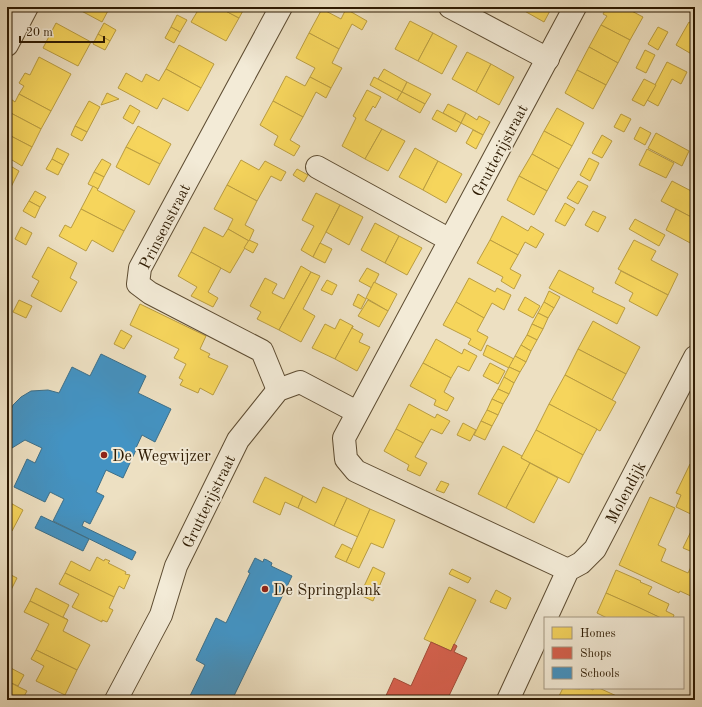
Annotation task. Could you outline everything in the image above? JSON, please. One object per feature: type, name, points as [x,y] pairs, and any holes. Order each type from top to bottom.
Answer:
[{"type":"street","points":[[7,45],[27,7]]},
{"type":"street","name":"Prinsenstraat","points":[[278,390],[262,351],[150,293],[138,284],[140,268],[281,7]]},
{"type":"street","points":[[450,7],[548,59]]},
{"type":"street","name":"Grutterijstraat","points":[[568,570],[356,471],[346,458],[344,438],[575,7]]},
{"type":"street","points":[[317,167],[450,240]]},
{"type":"street","name":"Molendijk","points":[[568,570],[581,563],[595,549],[695,357]]},
{"type":"street","points":[[278,390],[300,382],[358,412]]},
{"type":"street","name":"Grutterijstraat","points":[[116,700],[161,615],[176,566],[238,440],[278,390]]},
{"type":"street","points":[[546,617],[568,570]]},
{"type":"street","points":[[508,700],[544,621]]},
{"type":"building: Homes","points":[[74,7],[110,7],[102,22]]},
{"type":"building: Homes","points":[[200,7],[218,7],[239,18],[226,41],[191,22]]},
{"type":"building: Homes","points":[[218,7],[245,7],[239,18]]},
{"type":"building: Homes","points":[[522,7],[552,7],[544,22],[521,9]]},
{"type":"building: Homes","points":[[607,7],[624,7],[643,17],[630,40],[601,25],[607,16],[603,14]]},
{"type":"building: Homes","points":[[322,9],[341,19],[346,9],[367,21],[362,30],[352,24],[339,49],[309,33]]},
{"type":"building: Homes","points":[[177,15],[187,20],[180,32],[171,27]]},
{"type":"building: Homes","points":[[410,21],[433,33],[418,61],[395,49]]},
{"type":"building: Homes","points":[[689,22],[695,25],[695,56],[676,45]]},
{"type":"building: Homes","points":[[56,23],[91,42],[78,66],[43,48]]},
{"type":"building: Homes","points":[[104,23],[116,30],[110,41],[98,34]]},
{"type":"building: Homes","points":[[601,25],[630,40],[618,63],[589,47]]},
{"type":"building: Homes","points":[[171,27],[180,32],[174,43],[165,38]]},
{"type":"building: Homes","points":[[658,27],[668,32],[658,50],[648,44]]},
{"type":"building: Homes","points":[[309,33],[339,49],[332,63],[342,68],[331,88],[310,77],[315,68],[296,58]]},
{"type":"building: Homes","points":[[433,33],[457,46],[442,74],[418,61]]},
{"type":"building: Homes","points":[[98,34],[110,41],[105,50],[93,44]]},
{"type":"building: Homes","points":[[179,45],[214,64],[201,88],[166,69]]},
{"type":"building: Homes","points":[[589,47],[618,63],[606,85],[577,70]]},
{"type":"building: Homes","points":[[645,50],[655,55],[646,73],[636,68]]},
{"type":"building: Homes","points":[[467,52],[491,64],[476,92],[452,79]]},
{"type":"building: Homes","points":[[39,57],[71,74],[51,111],[19,94],[24,86],[19,83],[25,73],[30,75]]},
{"type":"building: Homes","points":[[667,62],[687,72],[681,84],[672,79],[658,106],[647,100]]},
{"type":"building: Homes","points":[[491,64],[514,77],[499,105],[476,92]]},
{"type":"building: Homes","points":[[166,69],[201,88],[188,111],[163,98],[157,109],[118,88],[126,73],[142,82],[146,74],[159,81]]},
{"type":"building: Homes","points":[[384,69],[407,82],[402,92],[378,79]]},
{"type":"building: Homes","points":[[577,70],[606,85],[593,109],[565,93]]},
{"type":"building: Homes","points":[[286,76],[305,86],[310,77],[331,88],[326,98],[316,92],[303,117],[273,101]]},
{"type":"building: Homes","points":[[374,77],[402,92],[397,100],[370,85]]},
{"type":"building: Homes","points":[[644,79],[656,85],[644,106],[632,100]]},
{"type":"building: Homes","points":[[407,82],[431,94],[425,104],[402,92]]},
{"type":"building: Homes","points":[[367,90],[381,97],[375,108],[373,106],[365,120],[382,129],[365,159],[342,146],[356,118],[353,116]]},
{"type":"building: Homes","points":[[402,92],[425,104],[420,113],[397,100]]},
{"type":"building: Homes","points":[[107,93],[119,99],[101,105]]},
{"type":"building: Homes","points":[[19,94],[51,111],[41,129],[7,111],[7,106],[11,99],[15,102]]},
{"type":"building: Homes","points":[[89,101],[100,107],[87,132],[75,126]]},
{"type":"building: Homes","points":[[273,101],[303,117],[290,140],[300,146],[294,156],[274,145],[278,136],[260,125]]},
{"type":"building: Homes","points":[[448,104],[466,113],[461,123],[443,113]]},
{"type":"building: Homes","points":[[130,105],[140,111],[133,124],[123,118]]},
{"type":"building: Homes","points":[[557,108],[584,123],[572,146],[544,131]]},
{"type":"building: Homes","points":[[437,110],[461,123],[456,132],[432,119]]},
{"type":"building: Homes","points":[[7,111],[41,129],[32,147],[7,134]]},
{"type":"building: Homes","points":[[466,113],[477,120],[479,116],[490,122],[483,135],[461,123]]},
{"type":"building: Homes","points":[[621,114],[631,119],[624,132],[614,127]]},
{"type":"building: Homes","points":[[75,126],[87,132],[82,141],[71,135]]},
{"type":"building: Homes","points":[[138,126],[171,144],[160,164],[126,147]]},
{"type":"building: Homes","points":[[640,127],[651,133],[645,145],[634,139]]},
{"type":"building: Homes","points":[[382,129],[405,141],[388,171],[365,159]]},
{"type":"building: Homes","points":[[473,130],[483,135],[476,149],[466,143]]},
{"type":"building: Homes","points":[[544,131],[572,146],[559,169],[532,154]]},
{"type":"building: Homes","points":[[656,133],[689,151],[682,166],[648,148]]},
{"type":"building: Homes","points":[[7,134],[32,147],[22,166],[7,157]]},
{"type":"building: Homes","points":[[602,135],[612,141],[602,158],[592,153]]},
{"type":"building: Homes","points":[[126,147],[160,164],[149,185],[116,167]]},
{"type":"building: Homes","points":[[57,148],[69,154],[63,165],[52,159]]},
{"type":"building: Homes","points":[[415,148],[438,161],[423,190],[399,177]]},
{"type":"building: Homes","points":[[647,149],[674,163],[666,178],[639,165]]},
{"type":"building: Homes","points":[[532,154],[559,169],[547,191],[519,176]]},
{"type":"building: Homes","points":[[589,158],[599,163],[590,181],[580,175]]},
{"type":"building: Homes","points":[[52,159],[63,165],[58,175],[46,169]]},
{"type":"building: Homes","points":[[102,159],[111,164],[104,177],[94,172]]},
{"type":"building: Homes","points":[[241,160],[259,170],[265,161],[286,172],[281,181],[271,176],[257,201],[227,185]]},
{"type":"building: Homes","points":[[438,161],[462,174],[446,203],[423,190]]},
{"type":"building: Homes","points":[[7,164],[19,171],[10,189],[7,188]]},
{"type":"building: Homes","points":[[297,169],[308,175],[304,182],[293,175]]},
{"type":"building: Homes","points":[[94,172],[104,177],[98,189],[88,184]]},
{"type":"building: Homes","points":[[519,176],[547,191],[534,215],[507,200]]},
{"type":"building: Homes","points":[[578,181],[588,186],[578,204],[567,198]]},
{"type":"building: Homes","points":[[672,181],[695,193],[695,219],[661,201]]},
{"type":"building: Homes","points":[[227,185],[257,201],[245,225],[254,230],[249,241],[228,229],[233,219],[214,209]]},
{"type":"building: Homes","points":[[93,186],[98,189],[97,190],[135,211],[124,231],[81,209]]},
{"type":"building: Homes","points":[[35,191],[46,197],[40,207],[29,201]]},
{"type":"building: Homes","points":[[316,193],[340,205],[313,257],[301,250],[314,226],[302,220]]},
{"type":"building: Homes","points":[[29,201],[40,207],[35,218],[23,211]]},
{"type":"building: Homes","points":[[565,203],[575,209],[565,226],[555,221]]},
{"type":"building: Homes","points":[[340,205],[363,217],[349,245],[326,232]]},
{"type":"building: Homes","points":[[81,209],[124,231],[113,252],[92,240],[86,251],[59,236],[65,225],[71,228]]},
{"type":"building: Homes","points":[[676,209],[695,219],[694,245],[666,230]]},
{"type":"building: Homes","points":[[593,211],[606,217],[598,232],[585,225]]},
{"type":"building: Homes","points":[[502,216],[528,231],[531,226],[544,234],[536,248],[525,242],[518,255],[490,240]]},
{"type":"building: Homes","points":[[635,219],[665,235],[659,246],[629,229]]},
{"type":"building: Homes","points":[[375,223],[399,236],[385,263],[361,250]]},
{"type":"building: Homes","points":[[21,227],[32,233],[26,245],[15,239]]},
{"type":"building: Homes","points":[[204,227],[223,237],[228,229],[249,241],[230,273],[191,252]]},
{"type":"building: Homes","points":[[399,236],[422,248],[407,275],[385,263]]},
{"type":"building: Homes","points":[[249,240],[258,244],[253,253],[244,248]]},
{"type":"building: Homes","points":[[490,240],[518,255],[510,269],[521,275],[514,289],[501,281],[503,277],[477,263]]},
{"type":"building: Homes","points":[[634,240],[656,251],[651,260],[678,274],[668,295],[618,269]]},
{"type":"building: Homes","points":[[320,243],[332,249],[325,263],[313,257]]},
{"type":"building: Homes","points":[[48,247],[77,263],[70,278],[77,282],[61,312],[31,296],[39,281],[32,277]]},
{"type":"building: Homes","points":[[191,252],[221,268],[208,292],[218,298],[213,307],[191,296],[197,287],[178,276]]},
{"type":"building: Homes","points":[[301,266],[311,272],[279,330],[257,319],[261,312],[250,306],[265,278],[277,284],[272,293],[284,299]]},
{"type":"building: Homes","points":[[367,268],[379,274],[372,288],[359,281]]},
{"type":"building: Homes","points":[[559,270],[594,288],[592,292],[625,308],[617,324],[549,288]]},
{"type":"building: Homes","points":[[621,271],[668,295],[657,316],[629,301],[633,293],[615,283]]},
{"type":"building: Homes","points":[[311,272],[320,276],[303,309],[315,316],[301,342],[279,330]]},
{"type":"building: Homes","points":[[469,278],[495,292],[497,288],[511,295],[504,310],[492,303],[484,318],[456,302]]},
{"type":"building: Homes","points":[[327,280],[337,285],[332,295],[321,290]]},
{"type":"building: Homes","points":[[374,282],[397,294],[388,311],[366,298]]},
{"type":"building: Homes","points":[[549,291],[560,297],[554,308],[544,302]]},
{"type":"building: Homes","points":[[358,294],[366,299],[361,309],[353,305]]},
{"type":"building: Homes","points":[[525,297],[540,306],[533,318],[518,310]]},
{"type":"building: Homes","points":[[19,300],[32,306],[26,318],[13,312]]},
{"type":"building: Homes","points":[[368,300],[388,311],[379,327],[358,316]]},
{"type":"building: Homes","points":[[456,302],[484,318],[477,331],[488,337],[481,351],[468,344],[471,339],[443,325]]},
{"type":"building: Homes","points":[[544,302],[554,308],[548,318],[538,313]]},
{"type":"building: Homes","points":[[140,304],[206,336],[200,349],[210,354],[208,357],[228,366],[213,395],[200,388],[198,393],[180,385],[183,380],[179,378],[186,364],[174,358],[179,349],[130,325]]},
{"type":"building: Homes","points":[[538,313],[548,318],[543,329],[532,324]]},
{"type":"building: Homes","points":[[340,319],[353,326],[335,359],[312,348],[325,324],[335,329]]},
{"type":"building: Homes","points":[[593,321],[640,347],[626,374],[578,349]]},
{"type":"building: Homes","points":[[532,324],[543,329],[537,340],[527,335]]},
{"type":"building: Homes","points":[[353,326],[352,328],[363,334],[359,342],[370,347],[357,371],[335,359]]},
{"type":"building: Homes","points":[[121,330],[132,336],[124,349],[114,344]]},
{"type":"building: Homes","points":[[527,335],[537,340],[531,351],[521,345]]},
{"type":"building: Homes","points":[[436,339],[462,354],[464,349],[477,356],[469,371],[458,366],[451,378],[423,363]]},
{"type":"building: Homes","points":[[487,345],[514,359],[509,368],[483,355]]},
{"type":"building: Homes","points":[[521,345],[531,351],[526,362],[515,356]]},
{"type":"building: Homes","points":[[578,349],[626,374],[612,400],[565,375]]},
{"type":"building: Homes","points":[[515,356],[526,362],[520,372],[509,367]]},
{"type":"building: Homes","points":[[423,363],[451,378],[444,392],[454,398],[447,411],[434,405],[436,400],[410,386]]},
{"type":"building: Homes","points":[[490,363],[505,371],[498,384],[483,376]]},
{"type":"building: Homes","points":[[509,367],[520,372],[514,383],[504,377]]},
{"type":"building: Homes","points":[[565,375],[616,402],[600,431],[549,404]]},
{"type":"building: Homes","points":[[504,377],[514,383],[509,394],[498,389]]},
{"type":"building: Homes","points":[[498,389],[509,394],[503,404],[492,399]]},
{"type":"building: Homes","points":[[492,399],[503,404],[498,415],[487,410]]},
{"type":"building: Homes","points":[[409,404],[435,418],[437,414],[450,421],[442,434],[431,429],[423,443],[396,429]]},
{"type":"building: Homes","points":[[549,404],[597,429],[583,455],[536,430]]},
{"type":"building: Homes","points":[[487,410],[498,415],[492,426],[481,421]]},
{"type":"building: Homes","points":[[481,421],[492,426],[485,440],[474,435]]},
{"type":"building: Homes","points":[[463,423],[476,430],[470,441],[457,435]]},
{"type":"building: Homes","points":[[396,429],[423,443],[415,457],[427,463],[420,476],[407,470],[409,465],[384,451]]},
{"type":"building: Homes","points":[[536,430],[583,455],[569,483],[521,458]]},
{"type":"building: Homes","points":[[503,446],[522,456],[521,458],[530,463],[506,508],[478,494]]},
{"type":"building: Homes","points":[[530,463],[558,478],[534,523],[506,508]]},
{"type":"building: Homes","points":[[690,464],[695,466],[695,516],[676,507],[681,495],[676,493]]},
{"type":"building: Homes","points":[[265,477],[303,496],[298,508],[285,502],[280,515],[253,502]]},
{"type":"building: Homes","points":[[441,481],[449,484],[444,493],[436,490]]},
{"type":"building: Homes","points":[[323,487],[347,498],[334,526],[298,508],[303,496],[316,503]]},
{"type":"building: Homes","points":[[650,497],[675,508],[658,545],[666,549],[661,561],[688,573],[693,563],[695,563],[695,598],[680,591],[679,593],[619,565]]},
{"type":"building: Homes","points":[[347,498],[370,509],[358,537],[334,526]]},
{"type":"building: Homes","points":[[7,501],[23,510],[12,531],[7,529]]},
{"type":"building: Homes","points":[[370,509],[395,520],[383,548],[371,543],[359,568],[346,562]]},
{"type":"building: Homes","points":[[695,523],[695,553],[683,548]]},
{"type":"building: Homes","points":[[342,544],[352,549],[346,562],[335,557]]},
{"type":"building: Homes","points":[[97,557],[104,561],[105,559],[110,561],[108,563],[126,572],[125,574],[130,575],[124,589],[119,586],[114,597],[65,573],[71,561],[90,571]]},
{"type":"building: Homes","points":[[373,567],[385,573],[373,601],[360,595]]},
{"type":"building: Homes","points":[[452,569],[471,578],[468,583],[449,574]]},
{"type":"building: Homes","points":[[616,570],[652,587],[648,594],[669,604],[666,611],[674,615],[673,617],[659,617],[606,593]]},
{"type":"building: Homes","points":[[7,573],[17,578],[10,592],[7,591]]},
{"type":"building: Homes","points":[[65,573],[114,597],[109,608],[113,610],[107,622],[102,620],[102,622],[72,607],[79,594],[59,584]]},
{"type":"building: Homes","points":[[449,587],[476,600],[451,651],[424,639]]},
{"type":"building: Homes","points":[[36,588],[69,605],[63,617],[68,620],[30,601]]},
{"type":"building: Homes","points":[[496,590],[511,598],[506,609],[490,602]]},
{"type":"building: Homes","points":[[606,593],[659,617],[605,617],[597,613]]},
{"type":"building: Homes","points":[[30,601],[68,620],[63,631],[90,645],[77,670],[36,650],[49,624],[24,612]]},
{"type":"building: Homes","points":[[36,650],[77,670],[65,695],[36,681],[44,666],[31,659]]},
{"type":"building: Homes","points":[[7,666],[24,675],[18,686],[7,681]]},
{"type":"building: Homes","points":[[7,681],[27,691],[22,700],[15,700],[7,696]]},
{"type":"building: Homes","points":[[562,689],[601,689],[621,698],[620,700],[557,700]]},
{"type":"building: Shops","points":[[431,642],[451,651],[454,644],[457,646],[454,652],[467,658],[447,700],[384,700],[394,678],[411,686]]},
{"type":"building: Schools","points":[[101,354],[146,376],[138,393],[171,409],[155,442],[142,435],[123,478],[106,470],[96,492],[104,496],[90,524],[84,521],[82,526],[136,552],[132,560],[53,521],[64,499],[50,492],[45,502],[14,487],[27,459],[35,463],[42,448],[25,440],[12,448],[7,436],[7,418],[13,405],[21,397],[31,391],[48,390],[59,393],[72,367],[90,376]]},
{"type":"building: Schools","points":[[41,516],[89,539],[83,551],[35,528]]},
{"type":"building: Schools","points":[[255,558],[263,562],[264,559],[267,560],[272,563],[271,566],[292,576],[232,700],[188,700],[205,665],[196,660],[216,618],[226,623],[250,573],[248,572]]},
{"type":"place","name":"De Wegwijzer","points":[[104,455]]},
{"type":"place","name":"De Springplank","points":[[265,589]]}]
